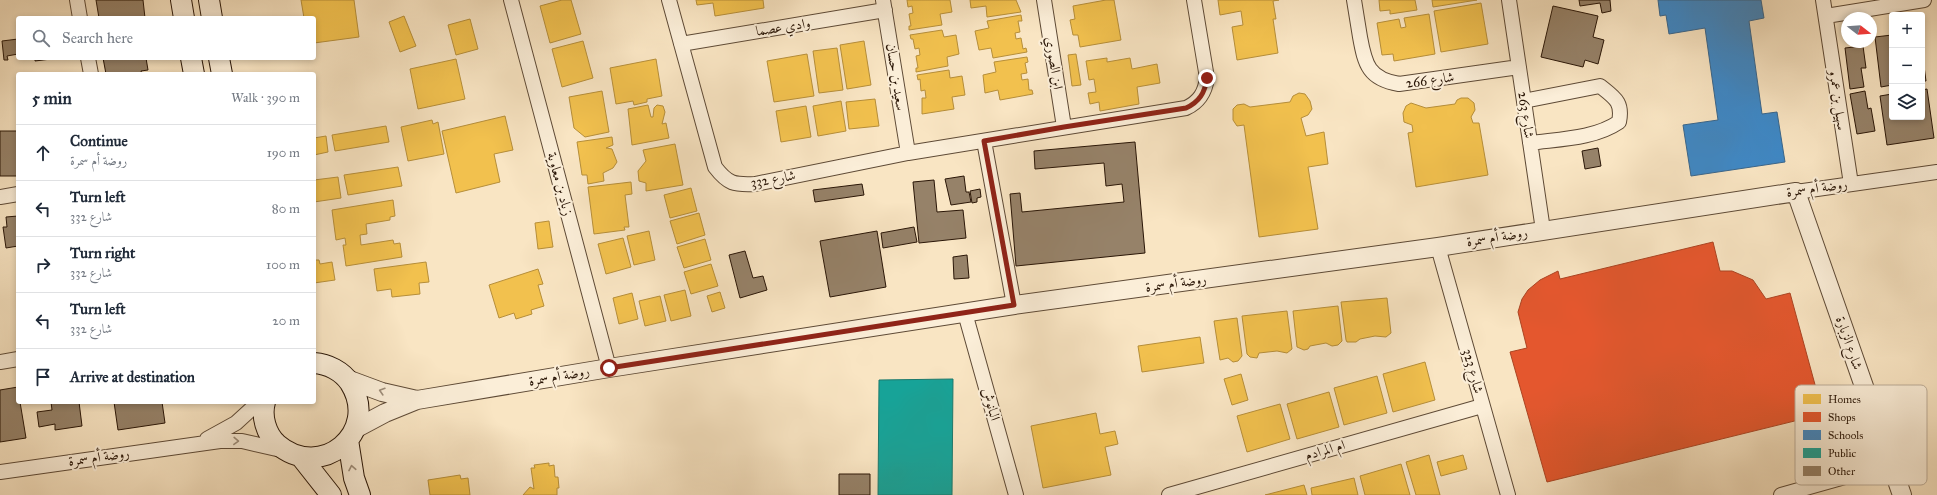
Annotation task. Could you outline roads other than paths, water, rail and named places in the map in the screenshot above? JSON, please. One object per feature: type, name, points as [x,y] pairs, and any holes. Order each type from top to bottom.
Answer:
[{"type":"main road","points":[[181,0],[184,16]]},
{"type":"main road","points":[[209,0],[212,16]]},
{"type":"main road","points":[[191,60],[194,72]]},
{"type":"main road","points":[[219,60],[222,72]]},
{"type":"main road","points":[[317,359],[348,379],[354,390],[358,403],[358,416],[352,435],[354,478],[360,495]]},
{"type":"main road","points":[[265,404],[264,419],[268,432],[276,442],[293,454],[331,495]]},
{"type":"main road","points":[[293,454],[314,458],[327,455],[339,449],[352,435]]},
{"type":"street","points":[[77,0],[80,16]]},
{"type":"street","name":"زياد بن معاوية","points":[[511,0],[609,368]]},
{"type":"street","name":"شارع 332","points":[[669,0],[715,167],[723,178],[732,183],[754,184],[908,153],[1186,108],[1200,98],[1206,88],[1207,78],[1194,0]]},
{"type":"street","name":"ابن الصوري","points":[[1044,0],[1064,127]]},
{"type":"street","name":"شارع 266","points":[[1354,0],[1364,60],[1374,74],[1388,82],[1399,84],[1519,67]]},
{"type":"street","name":"شارع 263","points":[[1509,0],[1543,230]]},
{"type":"street","name":"سهيل بن عمرو","points":[[1823,0],[1851,184]]},
{"type":"street","points":[[1826,16],[1924,0]]},
{"type":"street","name":"وادي عصما","points":[[681,44],[884,5]]},
{"type":"street","name":"سعيد بن حسان","points":[[884,5],[908,153]]},
{"type":"street","points":[[88,60],[91,72]]},
{"type":"street","points":[[1524,101],[1600,86],[1613,96],[1620,105],[1619,122],[1610,128],[1590,134],[1530,143]]},
{"type":"street","points":[[984,141],[1014,305]]},
{"type":"street","name":"روضة أم سمرة","points":[[352,435],[385,413],[417,400],[609,368],[1014,305],[1438,247],[1543,230],[1937,172]]},
{"type":"street","name":"شارع الزبارة","points":[[1796,192],[1863,385]]},
{"type":"street","points":[[0,197],[16,194]]},
{"type":"street","name":"شارع 323","points":[[1438,247],[1508,495]]},
{"type":"street","name":"البانوش","points":[[965,313],[1016,495]]},
{"type":"street","points":[[0,362],[16,359]]},
{"type":"street","name":"روضة أم سمرة","points":[[348,379],[382,392],[417,400]]},
{"type":"street","name":"روضة أم سمرة","points":[[197,443],[236,423],[257,404]]},
{"type":"street","name":"ام المرادم","points":[[1169,495],[1482,406]]},
{"type":"street","name":"روضة أم سمرة","points":[[0,472],[197,443],[220,441],[242,441],[264,445],[293,454]]},
{"type":"street","points":[[1781,495],[1816,485]]},
{"type":"street","name":"شارع الزبارة","points":[[1898,485],[1902,495]]}]
